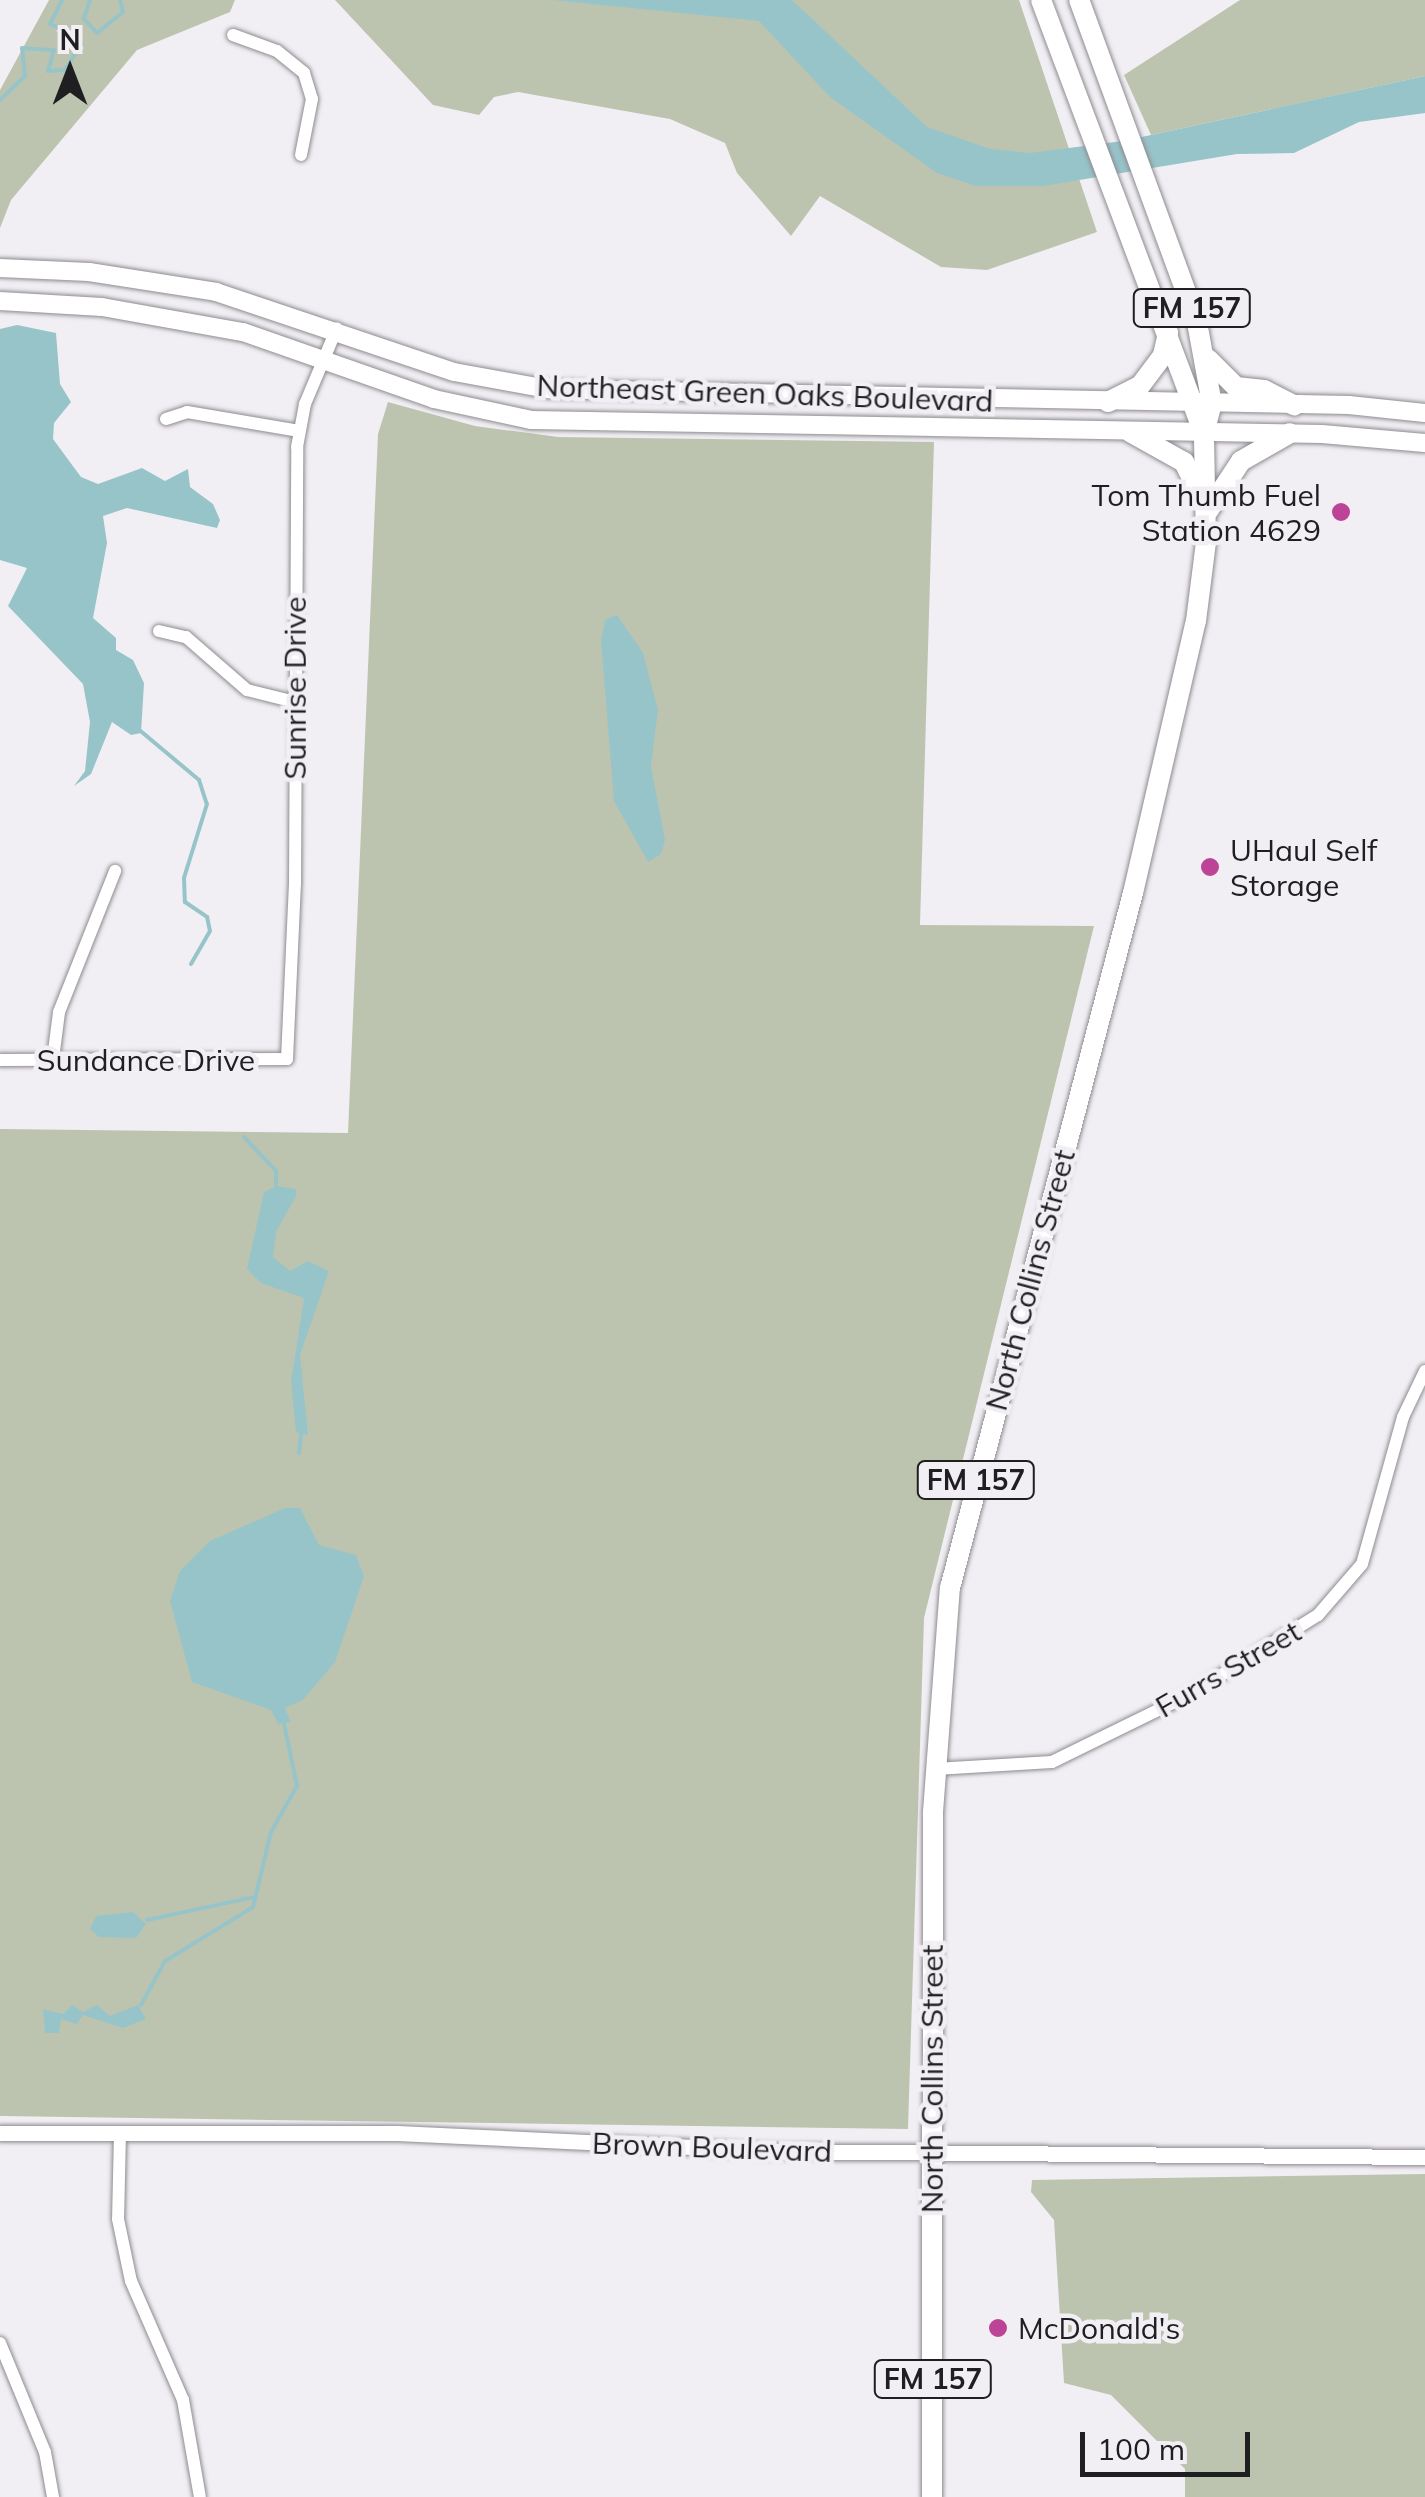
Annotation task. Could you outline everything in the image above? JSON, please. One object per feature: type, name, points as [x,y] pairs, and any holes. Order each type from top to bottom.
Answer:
[{"type":"main road","name":"North Collins Street","points":[[1041,0],[1071,90],[1169,331],[1188,404],[1204,433]]},
{"type":"main road","name":"North Collins Street","points":[[932,2497],[935,1768],[950,1588],[1133,893],[1198,610],[1207,512],[1204,433],[1212,404],[1203,351],[1103,78],[1080,0]]},
{"type":"main road","name":"Northeast Green Oaks Boulevard","points":[[0,268],[152,280],[337,328],[454,372],[548,389],[1294,405],[1425,413]]},
{"type":"main road","name":"Northeast Green Oaks Boulevard","points":[[0,301],[180,319],[323,359],[434,399],[530,420],[1290,434],[1425,443]]},
{"type":"main road","points":[[1108,402],[1140,386],[1163,355],[1169,331]]},
{"type":"main road","points":[[1203,351],[1236,388],[1264,390],[1294,405]]},
{"type":"main road","points":[[941,398],[941,429]]},
{"type":"main road","points":[[1130,432],[1184,462],[1207,512]]},
{"type":"main road","points":[[1207,512],[1240,461],[1290,434]]},
{"type":"street","points":[[233,35],[278,50],[311,84],[301,155]]},
{"type":"street","name":"Sunrise Drive","points":[[288,1055],[299,431],[337,328]]},
{"type":"street","points":[[166,419],[187,412],[299,431]]},
{"type":"street","points":[[159,631],[186,637],[247,690],[295,702]]},
{"type":"street","points":[[53,1059],[59,1012],[115,871]]},
{"type":"street","name":"Sundance Drive","points":[[0,1060],[280,1062],[288,1055]]},
{"type":"street","name":"Furrs Street","points":[[935,1768],[1019,1767],[1082,1750],[1269,1651],[1318,1614],[1362,1564],[1403,1417],[1425,1371]]},
{"type":"street","name":"Brown Boulevard","points":[[0,2133],[396,2133],[931,2154],[1425,2157]]},
{"type":"street","points":[[120,2133],[118,2219],[131,2281],[182,2400],[200,2497]]},
{"type":"street","points":[[0,2343],[7,2386],[46,2452],[53,2497]]},
{"type":"green space","points":[[49,0],[235,0],[230,12],[137,50],[11,200],[0,228],[0,90]]},
{"type":"green space","points":[[335,0],[1019,0],[1097,232],[987,270],[941,267],[820,196],[791,236],[737,173],[725,143],[670,119],[518,92],[494,97],[479,115],[433,105]]},
{"type":"green space","points":[[1240,0],[1425,0],[1425,76],[1151,135],[1124,75]]},
{"type":"green space","points":[[388,402],[475,426],[558,437],[934,442],[920,925],[1094,926],[924,1618],[908,2129],[0,2116],[0,1129],[348,1133],[378,434]]},
{"type":"green space","points":[[1425,2174],[1425,2497],[1185,2497],[1185,2469],[1111,2395],[1064,2383],[1054,2220],[1031,2192],[1032,2180]]},
{"type":"water","points":[[553,0],[792,0],[927,127],[990,149],[1030,153],[1123,141],[1425,76],[1425,113],[1359,122],[1294,153],[1237,154],[1043,186],[976,186],[937,173],[830,97],[759,21]]},
{"type":"water","points":[[17,325],[56,333],[60,384],[71,402],[54,423],[53,439],[81,477],[98,484],[142,468],[165,481],[188,469],[190,487],[213,504],[220,520],[217,528],[127,508],[103,516],[107,543],[93,618],[116,638],[116,650],[133,660],[144,683],[141,733],[131,735],[112,722],[91,774],[74,786],[85,771],[90,722],[83,684],[8,606],[27,568],[0,560],[0,329]]},
{"type":"water","points":[[617,615],[643,653],[658,710],[651,766],[665,840],[661,854],[648,862],[614,801],[601,640],[605,620]]},
{"type":"water","points":[[277,1186],[296,1189],[296,1196],[276,1232],[273,1257],[290,1271],[308,1261],[329,1271],[300,1355],[308,1435],[296,1432],[291,1382],[304,1298],[261,1283],[247,1269],[264,1192]]},
{"type":"water","points":[[285,1508],[300,1508],[319,1545],[356,1555],[364,1576],[335,1662],[303,1700],[285,1708],[291,1722],[278,1724],[271,1710],[192,1682],[170,1601],[180,1571],[210,1541]]},
{"type":"water","points":[[133,1912],[146,1924],[136,1938],[99,1937],[90,1929],[96,1916]]},
{"type":"water","points":[[72,2005],[83,2012],[97,2005],[110,2016],[138,2005],[146,2019],[123,2028],[83,2015],[77,2024],[61,2019],[59,2033],[45,2033],[43,2009],[63,2014]]},
{"type":"waterway","points":[[0,100],[25,76],[22,48],[54,50],[48,71],[65,70],[81,44],[80,36],[50,24],[62,0]]},
{"type":"waterway","points":[[90,0],[84,19],[97,33],[123,12],[120,0]]},
{"type":"waterway","points":[[137,728],[199,780],[207,804],[184,878],[185,902],[207,917],[210,931],[191,964]]},
{"type":"waterway","points":[[244,1137],[276,1171],[276,1190]]},
{"type":"waterway","points":[[299,1453],[301,1433]]},
{"type":"waterway","points":[[141,2005],[165,1961],[253,1907],[271,1832],[297,1786],[283,1719]]},
{"type":"waterway","points":[[147,1920],[254,1897]]},
{"type":"place","name":"Tom Thumb Fuel Station 4629","points":[[1341,512]]},
{"type":"place","name":"UHaul Self Storage","points":[[1210,867]]},
{"type":"place","name":"McDonald's","points":[[998,2328]]}]
